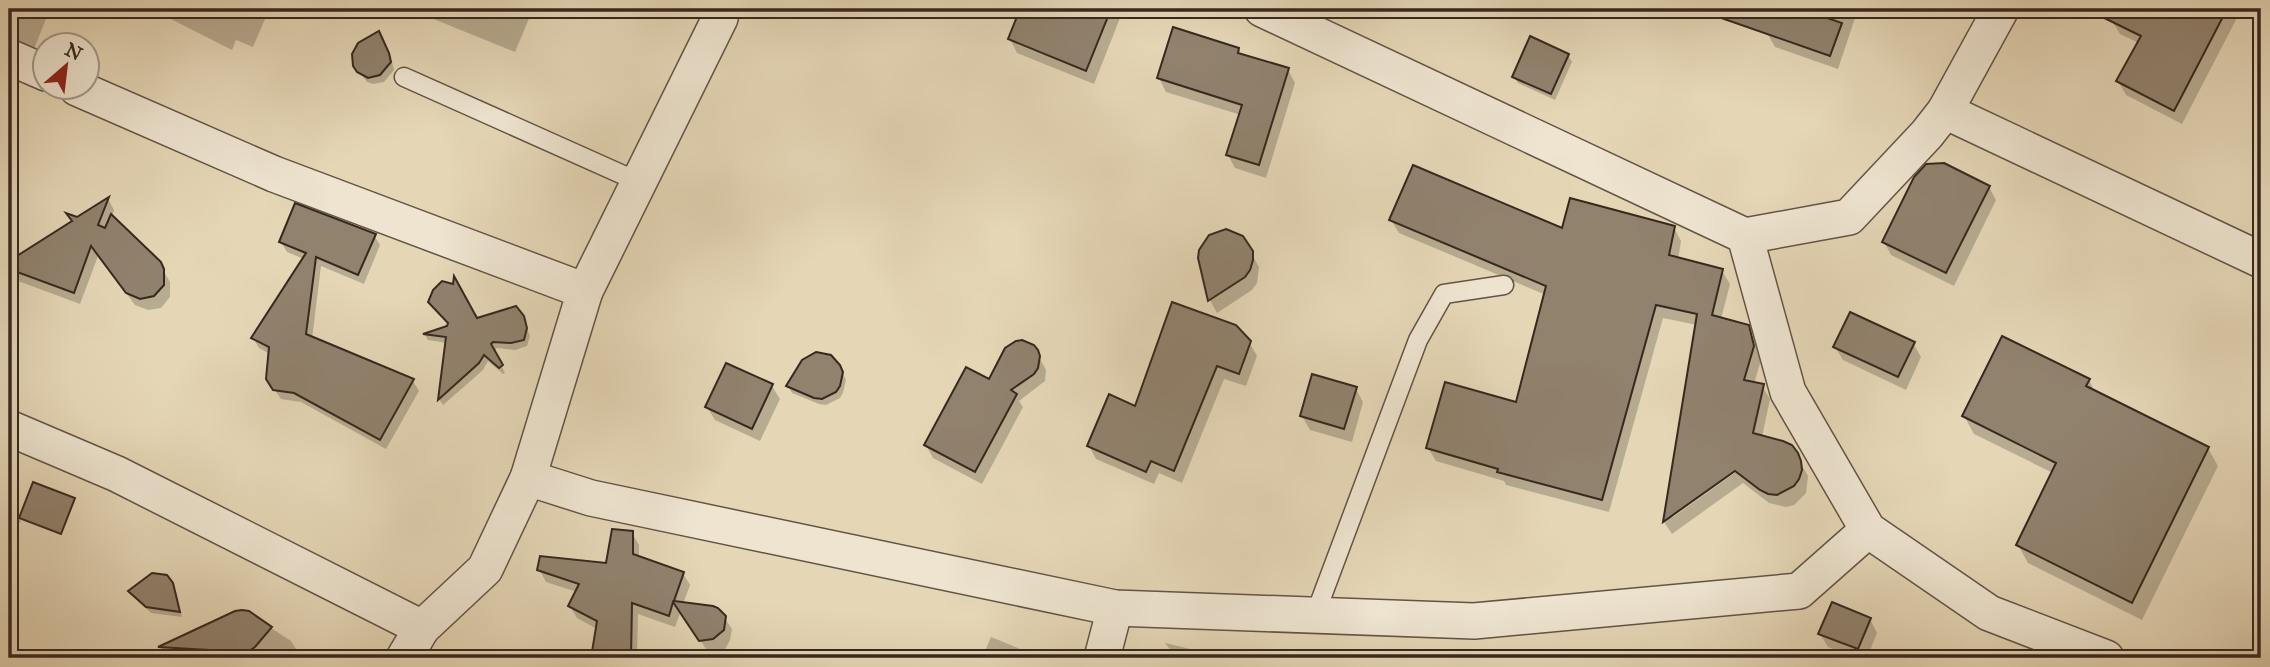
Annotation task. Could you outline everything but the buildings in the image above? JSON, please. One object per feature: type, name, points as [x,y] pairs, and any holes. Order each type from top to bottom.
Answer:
[{"type":"street","points":[[1262,9],[1745,236],[1849,217],[1945,111],[2001,9]]},
{"type":"street","points":[[404,658],[422,628],[485,569],[528,478],[585,291],[639,182],[713,12]]},
{"type":"street","points":[[9,57],[32,68]]},
{"type":"street","points":[[102,99],[274,174],[585,291]]},
{"type":"street","points":[[1945,111],[2261,260]]},
{"type":"street","points":[[1745,236],[1788,392],[1868,530],[1989,613],[2106,658]]},
{"type":"street","points":[[9,428],[117,474],[422,628]]},
{"type":"street","points":[[528,478],[591,498],[1115,608],[1474,621],[1799,591],[1868,530]]},
{"type":"street","points":[[1102,658],[1115,608]]},
{"type":"lane","points":[[404,77],[639,182]]},
{"type":"lane","points":[[1315,615],[1418,340],[1444,294],[1504,285]]}]
